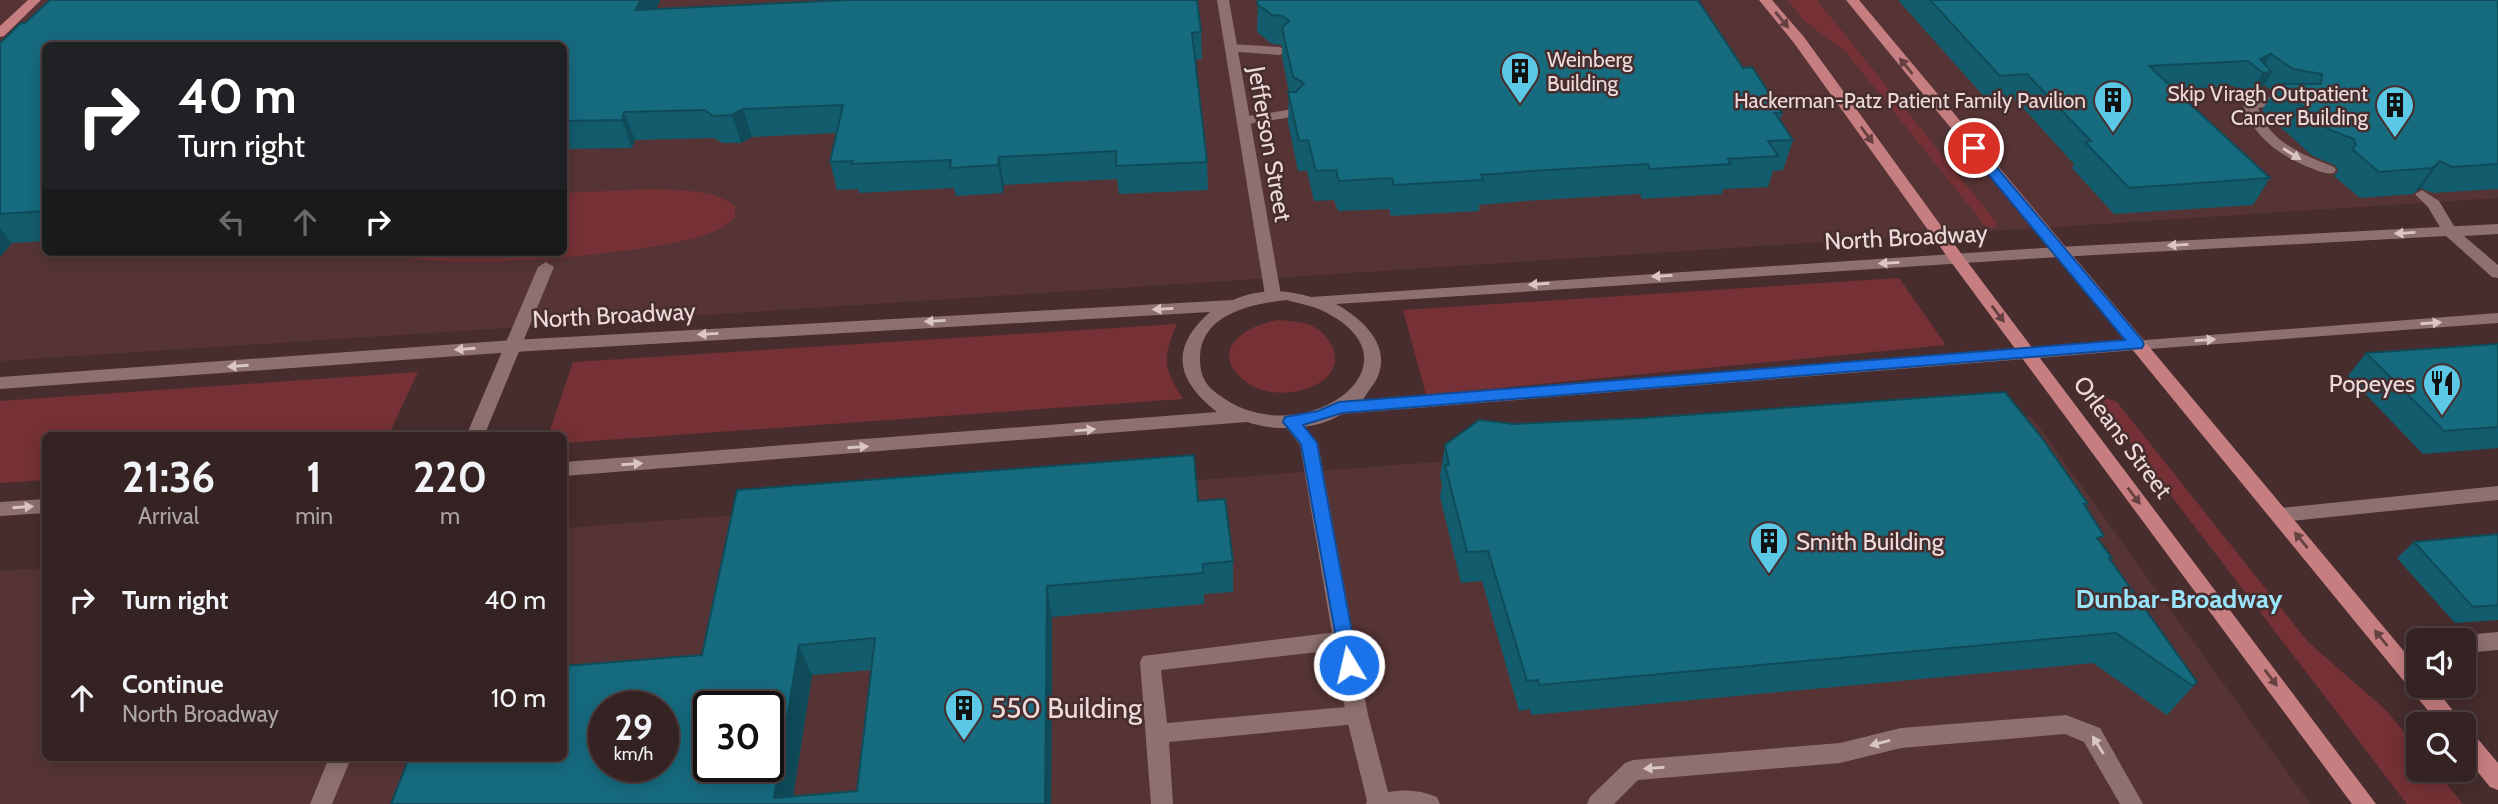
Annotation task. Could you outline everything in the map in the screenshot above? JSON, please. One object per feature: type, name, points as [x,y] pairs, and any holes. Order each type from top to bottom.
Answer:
[{"type":"main road","points":[[0,33],[35,0]]},
{"type":"main road","name":"Jefferson Street","points":[[1223,0],[1273,295]]},
{"type":"main road","name":"Orleans Street","points":[[1765,0],[1798,40],[1957,259],[2365,804]]},
{"type":"main road","points":[[1852,0],[2406,668]]},
{"type":"main road","points":[[1231,48],[1280,51]]},
{"type":"main road","points":[[2254,85],[2272,101]]},
{"type":"main road","points":[[2299,104],[2272,101],[2250,105],[2253,121],[2272,141],[2297,159],[2329,170]]},
{"type":"main road","points":[[1243,121],[1293,113]]},
{"type":"main road","points":[[2422,194],[2434,204],[2449,231],[2498,274]]},
{"type":"main road","name":"North Broadway","points":[[1317,300],[2058,251],[2498,229]]},
{"type":"main road","points":[[477,432],[546,267]]},
{"type":"main road","points":[[1273,295],[1317,300],[1342,311],[1362,327],[1373,347],[1373,368],[1365,388],[1339,408],[1321,416],[1291,422],[1248,416],[1231,411],[1209,397],[1194,378],[1189,358],[1194,337],[1208,318],[1231,304],[1273,295]]},
{"type":"main road","name":"North Broadway","points":[[0,383],[513,345],[1231,304]]},
{"type":"main road","points":[[1339,408],[2136,344],[2498,318]]},
{"type":"main road","points":[[567,469],[1248,416]]},
{"type":"main road","points":[[1291,422],[1309,443],[1357,715],[1378,803],[1403,800],[1429,804]]},
{"type":"main road","points":[[2280,515],[2498,493]]},
{"type":"main road","points":[[0,509],[42,506]]},
{"type":"main road","points":[[1162,804],[1150,662],[1345,640]]},
{"type":"main road","points":[[2476,643],[2498,641]]},
{"type":"main road","points":[[2431,698],[2442,712]]},
{"type":"main road","points":[[1157,733],[1357,715]]},
{"type":"main road","points":[[1602,802],[1633,770],[1840,753],[1900,738],[2066,724],[2092,735],[2132,804]]},
{"type":"main road","points":[[2476,753],[2498,780]]},
{"type":"main road","points":[[321,804],[339,761]]},
{"type":"shaded area","points":[[0,0],[2498,0],[2498,198],[0,361]]},
{"type":"shaded area","points":[[1788,0],[1817,0],[1997,223],[1996,228],[1987,228],[1846,52],[1804,21]]},
{"type":"shaded area","points":[[651,189],[706,193],[735,206],[735,217],[712,232],[680,241],[595,254],[545,259],[495,261],[449,261],[402,256],[567,256],[567,193]]},
{"type":"shaded area","points":[[1899,278],[1946,345],[1426,395],[1403,310]]},
{"type":"shaded area","points":[[1278,320],[1310,325],[1329,340],[1335,362],[1327,377],[1319,383],[1287,393],[1265,391],[1246,382],[1235,371],[1229,360],[1235,341],[1253,327]]},
{"type":"shaded area","points":[[1177,324],[1169,346],[1167,362],[1168,370],[1183,399],[567,443],[567,432],[549,432],[573,362]]},
{"type":"shaded area","points":[[418,372],[390,432],[42,432],[42,480],[0,483],[0,401]]},
{"type":"shaded area","points":[[2107,398],[2117,402],[2308,642],[2387,711],[2406,734],[2406,782],[2445,782],[2463,804],[2407,804],[2101,404]]},
{"type":"shaded area","points":[[2032,417],[2310,804],[0,804],[0,571],[42,568],[42,761],[567,761],[567,528]]},
{"type":"building","points":[[50,0],[640,0],[636,10],[847,0],[1197,0],[1201,32],[1192,33],[1207,162],[1116,166],[1116,151],[999,157],[998,165],[950,168],[951,160],[852,164],[853,161],[830,162],[843,105],[743,109],[732,115],[713,116],[705,110],[624,112],[622,120],[567,121],[567,42],[42,42],[42,211],[0,214],[0,43],[21,23],[25,23]]},
{"type":"building","name":"Weinberg Building","points":[[1258,0],[1698,0],[1743,68],[1752,67],[1782,113],[1775,113],[1793,140],[1768,141],[1778,156],[1728,159],[1731,164],[1650,169],[1648,164],[1531,171],[1481,175],[1483,180],[1394,185],[1392,178],[1339,181],[1336,170],[1316,171],[1308,140],[1299,141],[1288,92],[1296,92],[1304,83],[1293,77],[1282,28],[1289,21],[1282,16],[1272,15],[1257,4]]},
{"type":"building","points":[[1930,0],[2498,0],[2498,164],[2452,167],[2440,161],[2432,168],[2379,172],[2352,149],[2356,145],[2354,139],[2328,129],[2278,84],[2321,84],[2322,74],[2293,69],[2271,54],[2260,59],[2272,72],[2263,73],[2248,61],[2149,66],[2270,178],[2129,188],[2085,142],[2091,141],[2027,74],[2000,76]]},
{"type":"building","points":[[2498,344],[2498,427],[2444,431],[2366,353]]},
{"type":"building","name":"Smith Building","points":[[2005,392],[2042,438],[2088,504],[2084,504],[2104,536],[2097,538],[2197,682],[2193,686],[2116,633],[1539,685],[1538,680],[1527,681],[1488,551],[1467,552],[1445,465],[1449,465],[1445,445],[1479,420],[1514,424],[1644,418]]},
{"type":"building","points":[[1194,455],[1198,501],[1225,499],[1233,561],[1203,564],[1203,573],[1047,586],[1045,804],[391,804],[408,761],[567,761],[567,666],[702,655],[737,490]]},
{"type":"building","points":[[2498,534],[2498,605],[2473,607],[2414,542]]},
{"type":"place","name":"Weinberg Building","points":[[1520,105]]},
{"type":"place","name":"Hackerman-Patz Patient Family Pavilion","points":[[2113,134]]},
{"type":"place","name":"Skip Viragh Outpatient Cancer Building","points":[[2395,139]]},
{"type":"place","name":"Popeyes","points":[[2442,417]]},
{"type":"place","name":"Smith Building","points":[[1769,575]]},
{"type":"place","name":"550 Building","points":[[964,742]]},
{"type":"district","name":"Dunbar-Broadway","points":[[2179,599]]},
{"type":"route","points":[[1349,665],[1309,443],[1291,422],[1321,416],[1339,408],[2136,344],[1974,148]]}]
